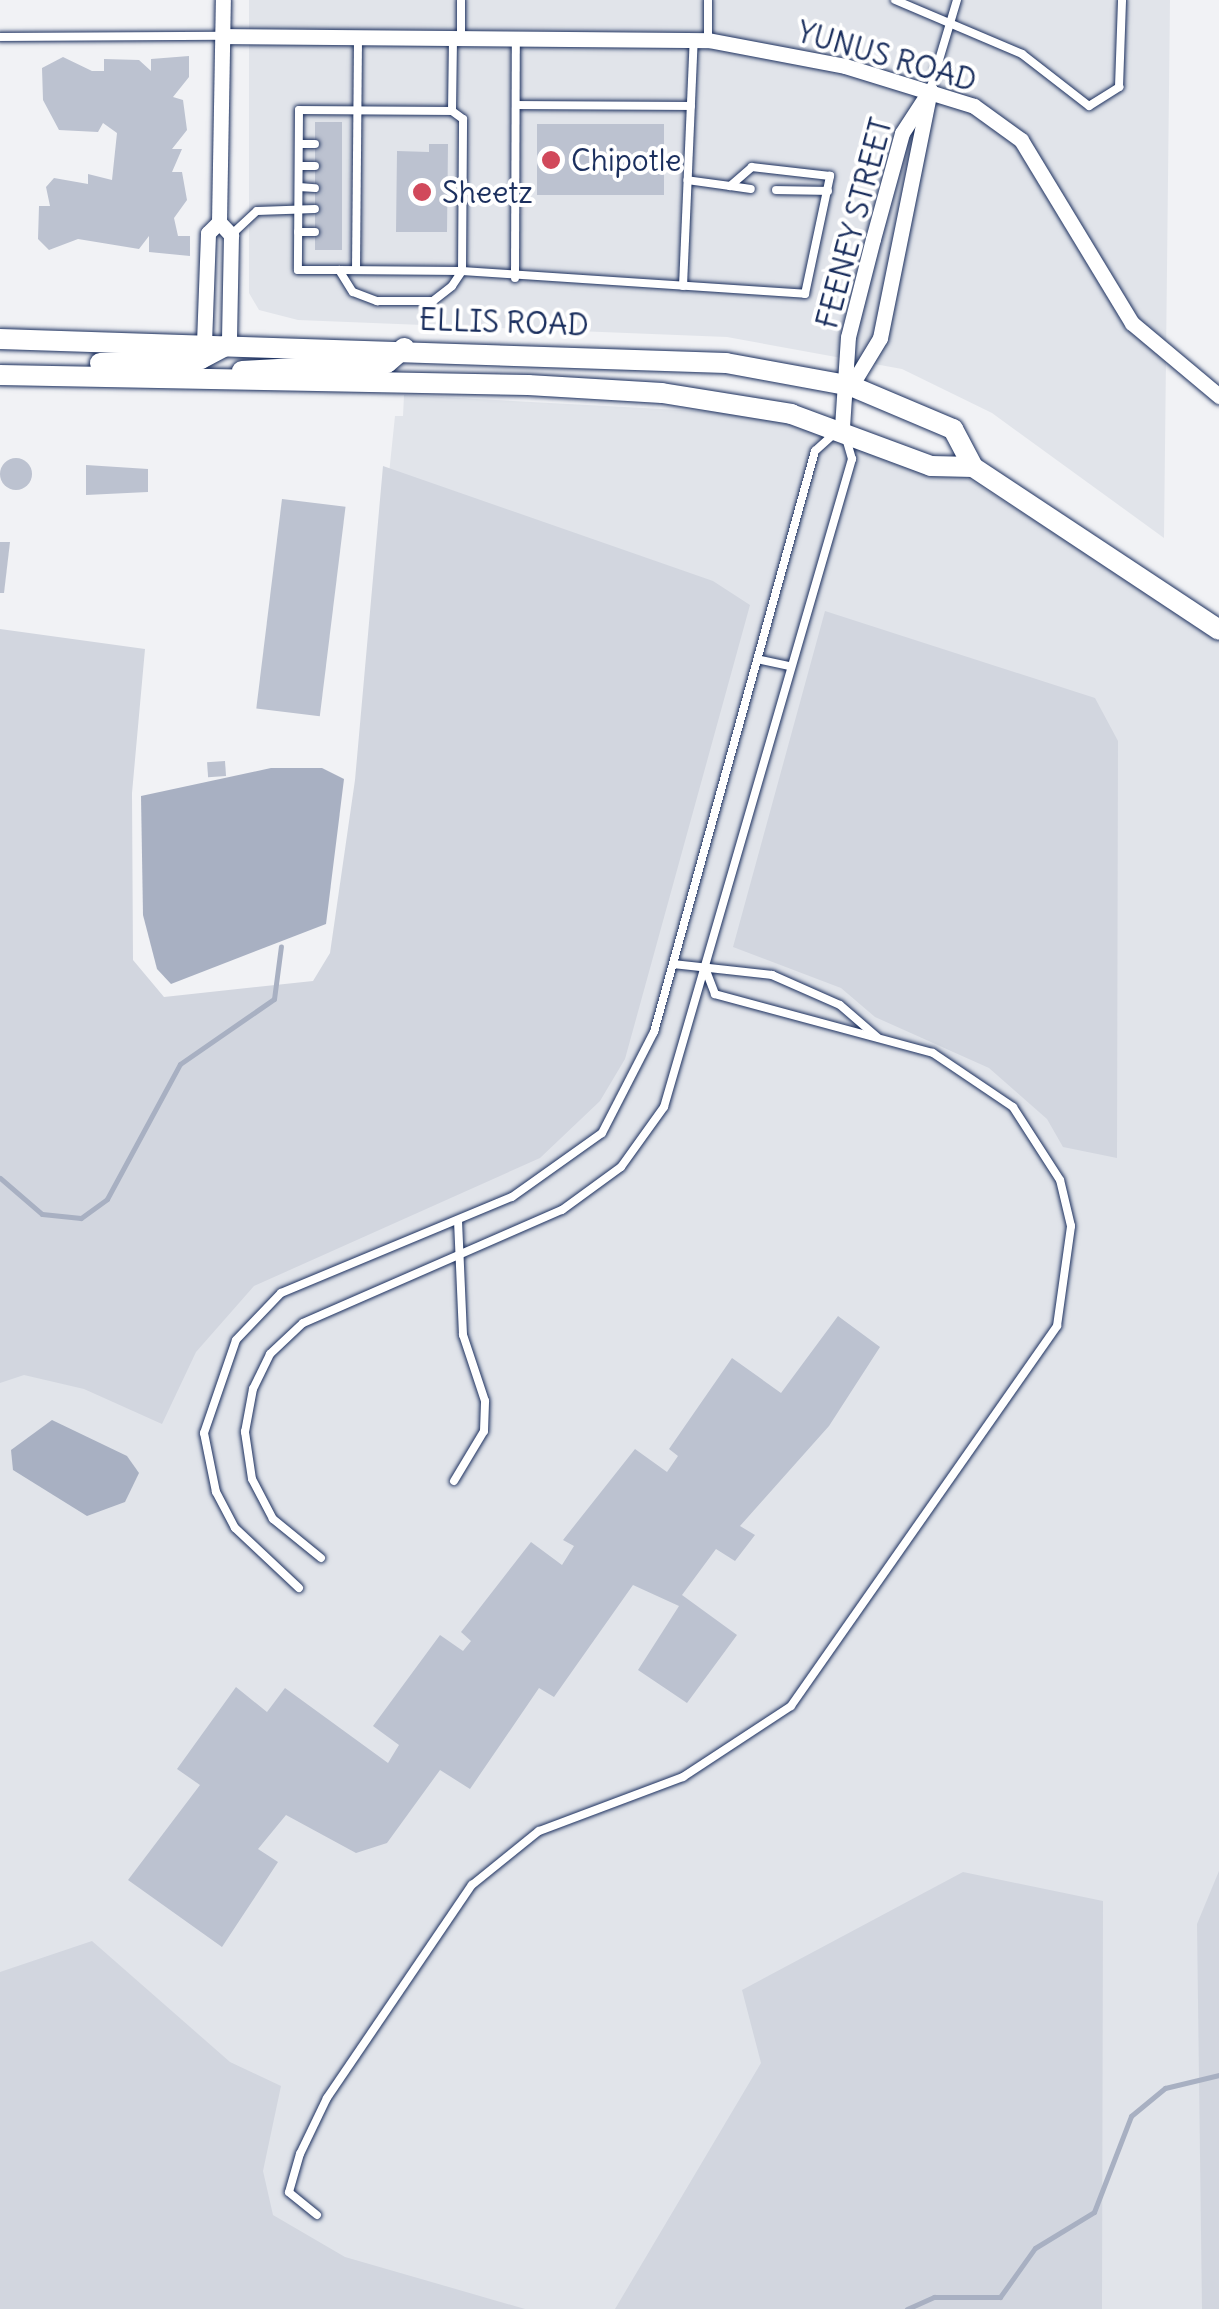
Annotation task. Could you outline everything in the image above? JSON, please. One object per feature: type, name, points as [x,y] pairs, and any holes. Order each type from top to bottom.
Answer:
[{"type":"main road","name":"ELLIS ROAD","points":[[0,339],[404,348],[726,363],[850,386],[953,429],[972,466],[1219,630]]},
{"type":"main road","points":[[70,374],[93,363],[201,359],[229,344]]},
{"type":"main road","points":[[217,380],[247,369],[387,363],[404,348]]},
{"type":"main road","name":"ELLIS ROAD","points":[[0,375],[662,392],[842,427],[931,466],[972,466]]},
{"type":"street","points":[[222,0],[219,222],[231,235],[229,344]]},
{"type":"street","name":"YUNUS ROAD","points":[[222,36],[701,40],[930,90],[974,106],[1021,140],[1132,323],[1219,396]]},
{"type":"street","name":"FEENEY STREET","points":[[850,386],[880,338],[930,90]]},
{"type":"street","name":"FEENEY STREET","points":[[842,427],[850,386],[848,337],[873,239],[902,133],[930,90]]},
{"type":"street","points":[[204,343],[208,233],[219,222]]},
{"type":"lane","points":[[452,111],[461,0]]},
{"type":"lane","points":[[682,286],[691,106],[708,0]]},
{"type":"lane","points":[[895,0],[956,22],[1022,54],[1078,102],[1101,105],[1122,74],[1122,0]]},
{"type":"lane","points":[[930,90],[956,22],[956,0]]},
{"type":"lane","points":[[0,37],[222,36]]},
{"type":"lane","points":[[356,270],[358,37]]},
{"type":"lane","points":[[515,278],[516,38]]},
{"type":"lane","points":[[516,105],[691,106]]},
{"type":"lane","points":[[339,270],[358,296],[389,302],[434,301],[462,271],[463,120],[452,111],[299,110],[298,270],[339,270],[356,270],[462,271],[793,297],[813,284],[830,176],[819,170],[752,167],[730,186]]},
{"type":"lane","points":[[299,144],[315,144]]},
{"type":"lane","points":[[342,144],[357,144]]},
{"type":"lane","points":[[298,166],[315,166]]},
{"type":"lane","points":[[342,166],[357,167]]},
{"type":"lane","points":[[687,180],[752,189]]},
{"type":"lane","points":[[298,187],[315,188]]},
{"type":"lane","points":[[342,188],[357,188]]},
{"type":"lane","points":[[776,190],[828,191]]},
{"type":"lane","points":[[231,235],[257,211],[315,209]]},
{"type":"lane","points":[[342,210],[356,210]]},
{"type":"lane","points":[[298,232],[315,232]]},
{"type":"lane","points":[[342,232],[356,232]]},
{"type":"lane","points":[[298,1588],[252,1549],[216,1492],[204,1433],[222,1371],[236,1340],[281,1294],[458,1220],[564,1169],[602,1133],[636,1076],[673,964],[761,660],[814,451],[842,427],[852,459],[790,666],[707,973],[664,1108],[621,1167],[562,1210],[303,1323],[270,1354],[245,1432],[252,1478],[272,1520],[321,1558]]},
{"type":"lane","points":[[761,660],[790,666]]},
{"type":"lane","points":[[673,964],[707,973],[723,966],[772,976],[840,1005],[880,1040]]},
{"type":"lane","points":[[317,2215],[288,2192],[300,2154],[327,2098],[472,1885],[539,1831],[682,1777],[790,1706],[1057,1326],[1072,1226],[1040,1142],[975,1074],[880,1040],[715,994],[707,973]]},
{"type":"lane","points":[[454,1481],[485,1416],[463,1335],[464,1256],[458,1220]]},
{"type":"shaded area","points":[[249,0],[1170,0],[1164,538],[992,413],[902,369],[727,337],[298,320],[259,310],[249,293]]},
{"type":"shaded area","points":[[404,395],[754,414],[938,460],[1219,636],[1219,2309],[0,2309],[0,1198],[314,1197],[395,416],[403,416]]},
{"type":"shaded area","points":[[383,466],[713,581],[750,605],[625,1059],[600,1101],[540,1158],[254,1286],[196,1352],[162,1424],[84,1389],[24,1375],[0,1383],[0,629],[145,649],[132,793],[133,960],[164,997],[313,981],[330,953],[355,780]]},
{"type":"shaded area","points":[[825,611],[1095,698],[1118,741],[1117,1158],[1063,1147],[1047,1119],[989,1068],[875,1017],[841,988],[733,947]]},
{"type":"shaded area","points":[[1219,1871],[1219,2309],[1202,2309],[1197,1924]]},
{"type":"shaded area","points":[[963,1872],[1103,1901],[1102,2309],[615,2309],[761,2063],[742,1990]]},
{"type":"shaded area","points":[[92,1941],[230,2062],[281,2086],[263,2171],[273,2215],[345,2257],[525,2309],[0,2309],[0,1972]]},
{"type":"water","points":[[271,768],[322,768],[344,779],[326,924],[171,984],[157,969],[143,915],[141,796]]},
{"type":"water","points":[[52,1420],[127,1456],[139,1473],[125,1502],[87,1516],[13,1470],[11,1450]]},
{"type":"building","points":[[189,56],[189,77],[173,97],[183,100],[187,130],[172,149],[182,149],[172,172],[182,172],[187,200],[174,218],[178,236],[190,236],[190,256],[149,252],[149,236],[139,249],[78,239],[49,250],[38,239],[39,206],[50,206],[46,187],[54,178],[88,184],[88,174],[112,180],[117,133],[103,123],[98,132],[59,130],[43,100],[42,68],[63,57],[92,71],[104,71],[104,59],[139,60],[151,71],[151,59]]},
{"type":"building","points":[[315,122],[342,122],[342,250],[315,250]]},
{"type":"building","points":[[537,124],[664,124],[664,195],[537,195]]},
{"type":"building","name":"Sheetz","points":[[429,144],[448,144],[447,232],[396,232],[397,151],[429,152]]},
{"type":"building","points":[[16,458],[27,463],[32,474],[27,485],[16,490],[5,485],[0,474],[5,463]]},
{"type":"building","points":[[86,465],[148,469],[148,492],[86,495]]},
{"type":"building","points":[[282,499],[346,507],[320,716],[256,708]]},
{"type":"building","points":[[0,542],[10,542],[4,593],[0,593]]},
{"type":"building","points":[[225,761],[226,776],[208,777],[207,762]]},
{"type":"building","points":[[838,1316],[880,1347],[829,1426],[740,1526],[755,1535],[735,1561],[716,1549],[682,1595],[737,1635],[687,1703],[638,1670],[679,1606],[633,1585],[554,1697],[539,1688],[470,1789],[440,1770],[387,1843],[356,1853],[286,1815],[258,1849],[278,1862],[222,1947],[128,1880],[200,1785],[177,1769],[236,1687],[267,1712],[285,1688],[388,1763],[399,1745],[373,1726],[440,1635],[463,1651],[471,1641],[461,1632],[531,1542],[562,1565],[574,1546],[563,1540],[635,1449],[667,1472],[678,1456],[669,1449],[732,1358],[781,1393]]},
{"type":"waterway","points":[[0,1178],[42,1214],[81,1218],[107,1199],[180,1064],[274,999],[281,946]]},
{"type":"waterway","points":[[907,2309],[934,2297],[1000,2297],[1035,2248],[1094,2212],[1131,2116],[1165,2088],[1219,2075]]},
{"type":"place","name":"Chipotle","points":[[551,160]]},
{"type":"place","name":"Sheetz","points":[[422,192]]}]
